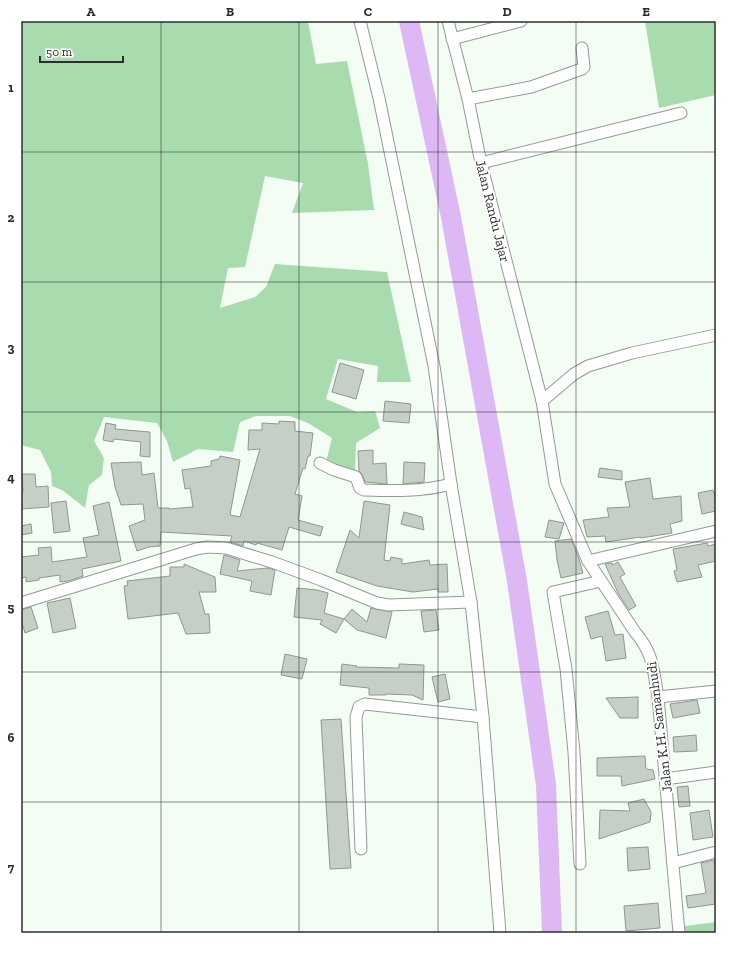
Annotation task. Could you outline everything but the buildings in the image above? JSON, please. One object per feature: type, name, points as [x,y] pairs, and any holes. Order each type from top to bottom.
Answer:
[{"type":"street","points":[[360,21],[379,98],[434,366],[451,484],[471,602],[483,717],[500,933]]},
{"type":"street","name":"Jalan Randu Jajar","points":[[448,21],[452,39],[476,97],[481,163],[542,401]]},
{"type":"street","points":[[452,39],[521,21]]},
{"type":"street","points":[[476,97],[531,87],[583,68],[582,48]]},
{"type":"street","points":[[481,163],[681,113]]},
{"type":"street","points":[[542,401],[574,374],[588,366],[632,353],[716,334]]},
{"type":"street","name":"Jalan K.H. Samanhudi","points":[[542,401],[549,437],[555,484],[588,560],[649,650],[652,659],[658,697],[679,933]]},
{"type":"street","points":[[320,463],[334,470],[356,477],[361,489],[395,491],[435,488],[451,484]]},
{"type":"street","points":[[588,560],[716,531]]},
{"type":"street","points":[[21,603],[196,549],[216,547],[226,548],[272,562],[377,603],[389,605],[471,602]]},
{"type":"street","points":[[580,864],[574,752],[566,668],[553,592],[601,580]]},
{"type":"street","points":[[658,697],[716,691]]},
{"type":"street","points":[[361,849],[356,717],[359,707],[365,704],[483,717]]},
{"type":"street","points":[[665,779],[716,772]]},
{"type":"street","points":[[673,863],[716,852]]},
{"type":"green space","points":[[21,21],[308,21],[316,64],[347,61],[368,164],[374,210],[292,213],[303,183],[265,176],[245,267],[228,268],[220,308],[255,297],[266,287],[275,264],[387,272],[411,382],[377,382],[378,366],[338,359],[326,399],[357,412],[375,411],[380,428],[356,443],[355,472],[326,462],[332,438],[308,423],[290,416],[256,416],[240,422],[233,452],[198,449],[173,462],[167,441],[157,423],[104,417],[94,441],[104,458],[102,475],[89,485],[85,508],[62,490],[52,486],[51,472],[40,450],[21,445]]},
{"type":"green space","points":[[645,21],[716,21],[716,95],[659,108]]},
{"type":"green space","points":[[716,922],[716,933],[685,933],[685,926]]},
{"type":"waterway","points":[[409,21],[451,217],[517,581],[546,785],[552,933]]}]
